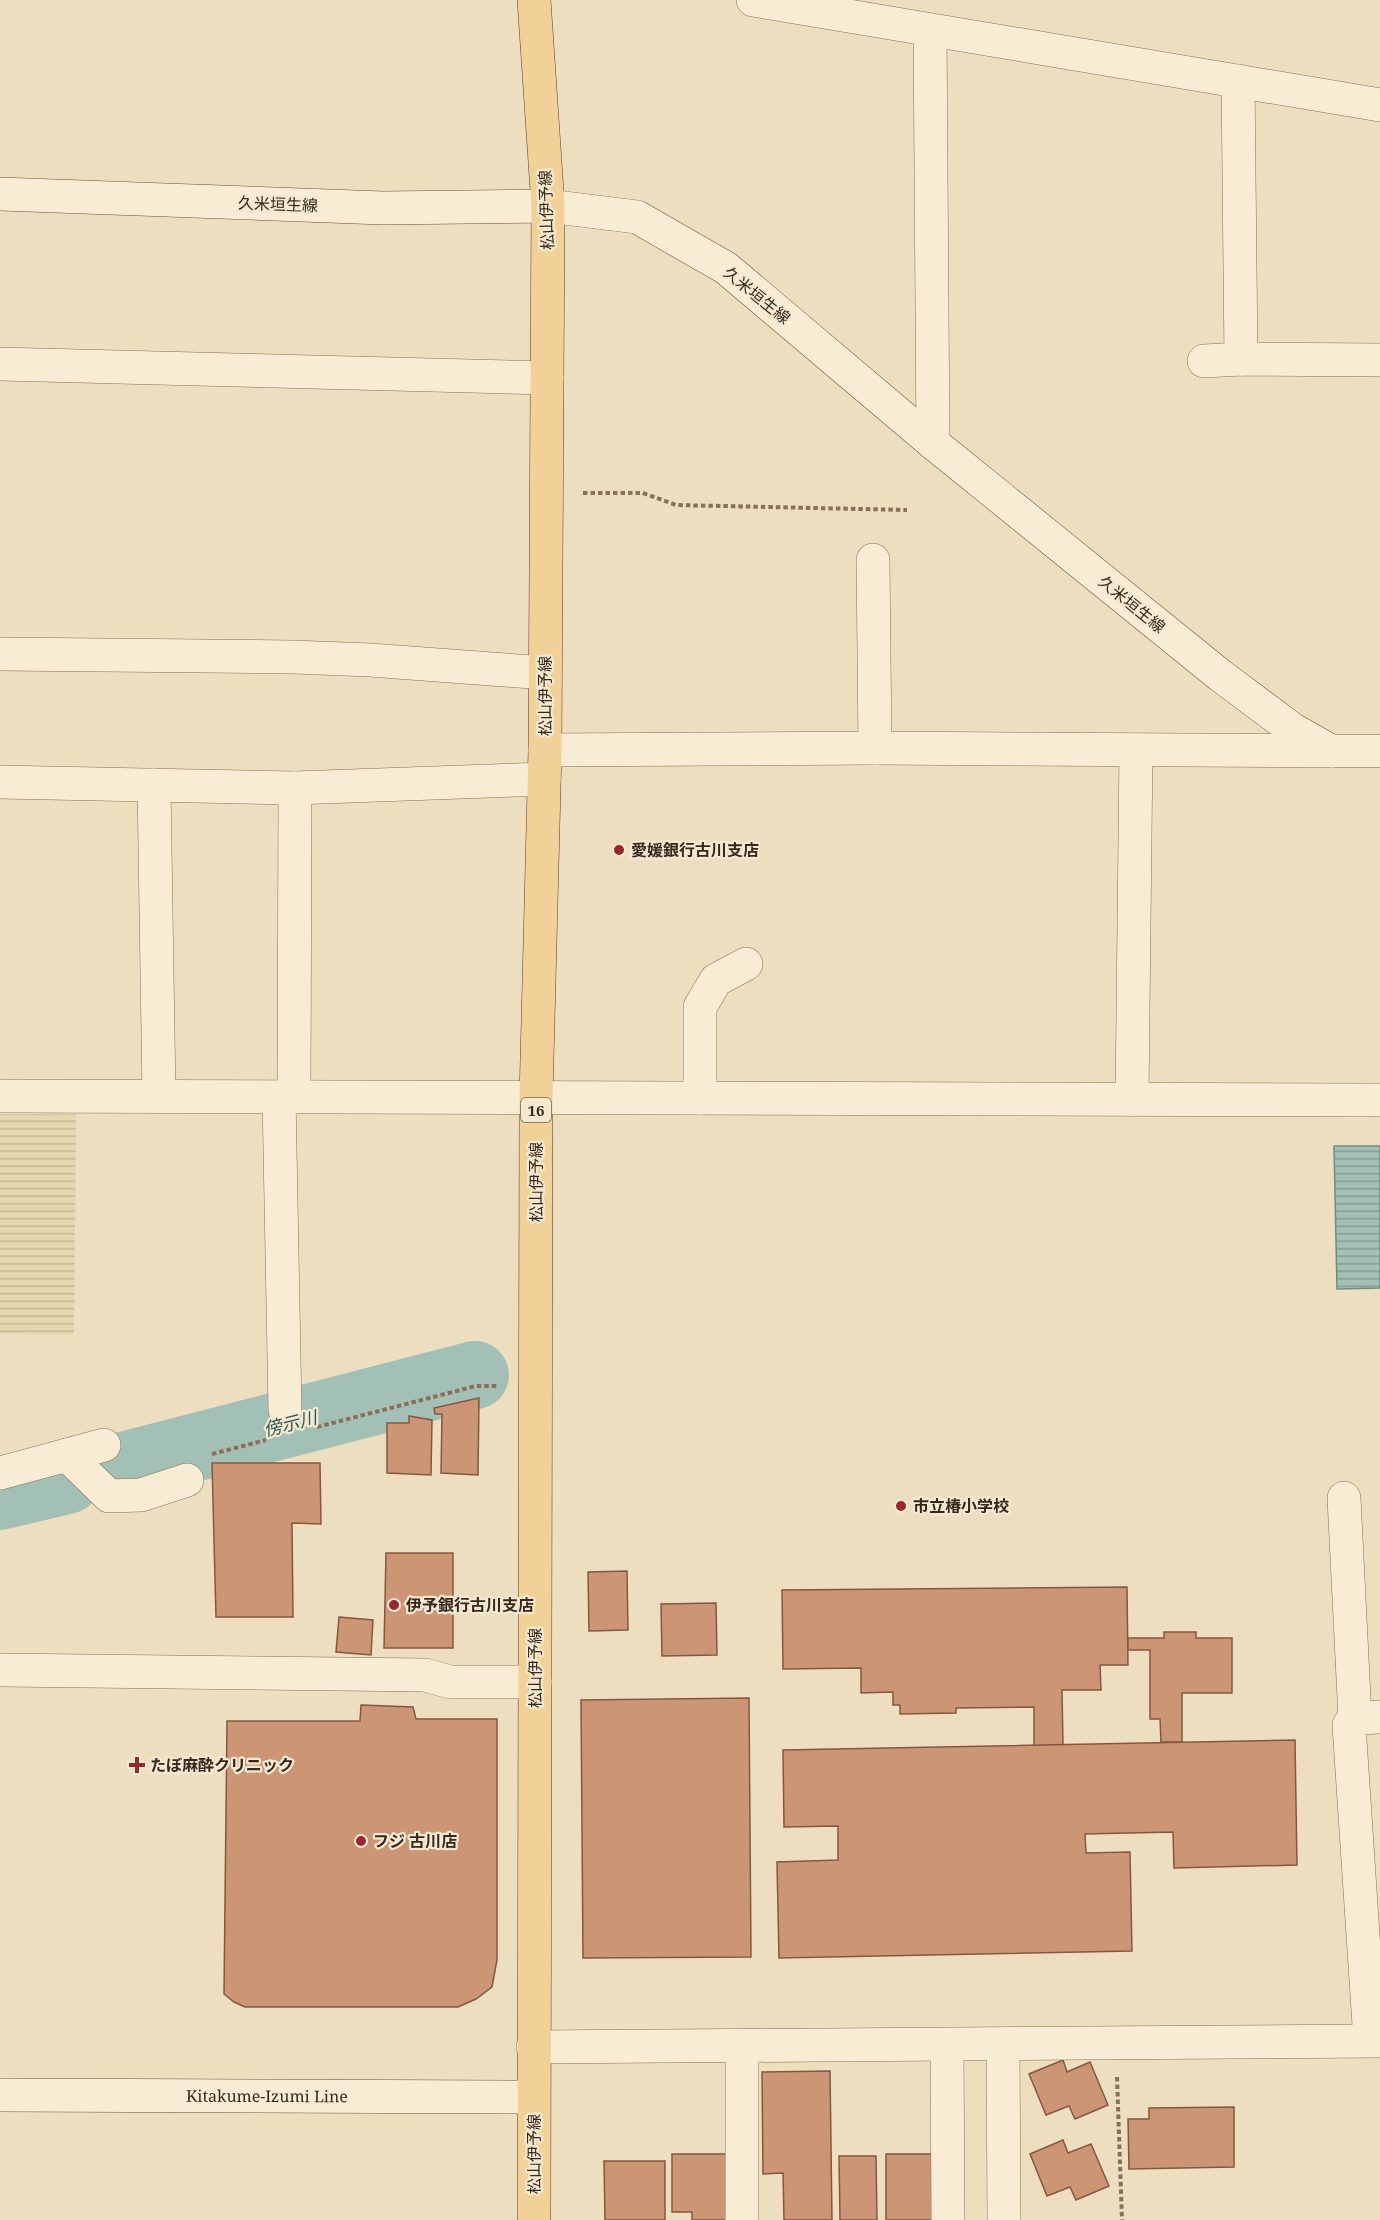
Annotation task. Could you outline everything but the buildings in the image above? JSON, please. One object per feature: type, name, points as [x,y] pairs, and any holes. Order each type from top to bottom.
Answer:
[{"type":"main road","name":"松山伊予線","points":[[534,0],[548,206],[544,765],[536,1098],[534,2220]]},
{"type":"street","points":[[753,0],[1380,105]]},
{"type":"street","points":[[930,30],[933,443]]},
{"type":"street","points":[[1238,81],[1241,359]]},
{"type":"street","name":"久米垣生線","points":[[0,194],[383,208],[548,206],[637,217],[726,268],[933,443],[1221,676],[1292,729],[1331,750],[1380,751]]},
{"type":"street","points":[[1204,361],[1380,360]]},
{"type":"street","points":[[0,364],[547,378]]},
{"type":"street","points":[[873,560],[875,748]]},
{"type":"street","points":[[0,654],[293,657],[370,660],[545,673]]},
{"type":"street","points":[[0,782],[295,788],[544,765],[875,748],[1331,750]]},
{"type":"street","points":[[1132,1099],[1136,750]]},
{"type":"street","points":[[154,785],[159,1096]]},
{"type":"street","points":[[285,1410],[286,1097],[295,788]]},
{"type":"street","points":[[700,1098],[700,1007],[717,980],[746,964]]},
{"type":"street","points":[[0,1096],[1380,1100]]},
{"type":"street","points":[[0,1473],[104,1445]]},
{"type":"street","points":[[67,1455],[110,1496],[141,1495],[187,1480]]},
{"type":"street","points":[[533,2047],[1375,2041],[1349,1725],[1367,1717],[1344,1498]]},
{"type":"street","points":[[0,1670],[425,1675],[450,1682],[535,1682]]},
{"type":"street","points":[[947,2045],[948,2220]]},
{"type":"street","points":[[1002,2045],[1004,2220]]},
{"type":"street","points":[[742,2047],[742,2220]]},
{"type":"street","name":"Kitakume-Izumi Line","points":[[0,2095],[533,2097]]},
{"type":"path","points":[[546,492],[643,493],[676,505],[907,510]]},
{"type":"path","points":[[1115,2044],[1122,2220]]},
{"type":"shaded area","points":[[0,1114],[76,1114],[74,1335],[0,1334]]},
{"type":"water","points":[[1334,1146],[1380,1146],[1380,1288],[1337,1289]]},
{"type":"waterway","name":"傍示川","points":[[104,1471],[475,1375]]},
{"type":"waterway","name":"傍示川","points":[[0,1496],[67,1480]]},
{"type":"place","name":"愛媛銀行古川支店","points":[[619,850]]},
{"type":"place","name":"市立椿小学校","points":[[901,1506]]},
{"type":"place","name":"伊予銀行古川支店","points":[[394,1605]]},
{"type":"place","name":"たぼ麻酔クリニック","points":[[137,1765]]},
{"type":"place","name":"フジ 古川店","points":[[361,1841]]}]
